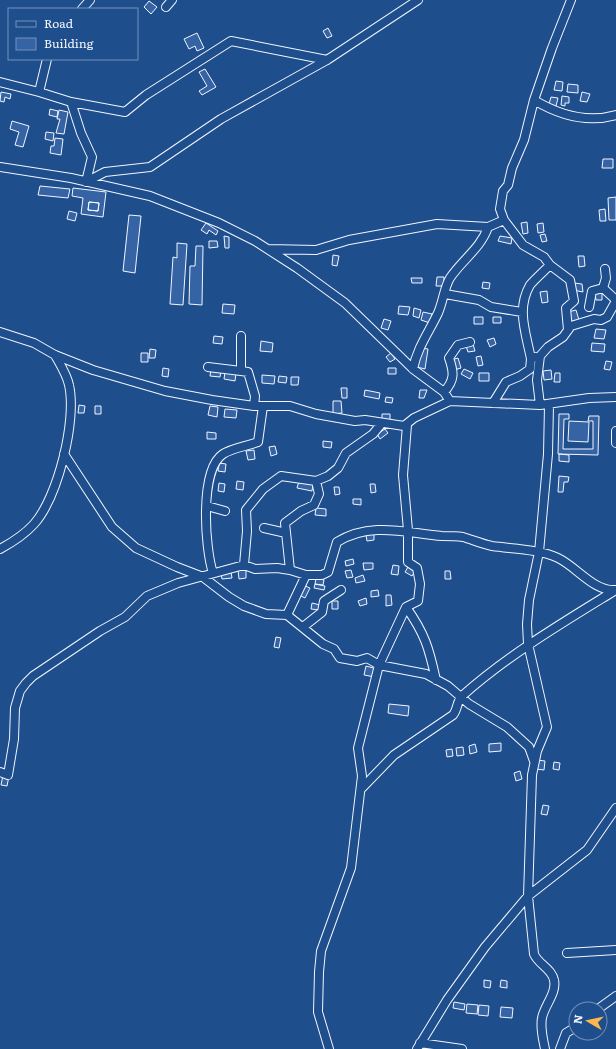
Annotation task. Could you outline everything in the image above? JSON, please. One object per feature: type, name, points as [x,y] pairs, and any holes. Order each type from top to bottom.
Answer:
[{"type":"street","points":[[83,8],[90,0]]},
{"type":"street","points":[[166,7],[172,0]]},
{"type":"street","points":[[86,182],[106,172],[150,167],[221,119],[327,60],[418,0]]},
{"type":"street","points":[[568,330],[566,308],[574,301],[570,280],[550,265],[544,257],[523,245],[504,220],[500,209],[503,191],[508,185],[512,168],[524,140],[534,100],[571,0]]},
{"type":"street","points":[[0,82],[72,102],[125,112],[146,95],[231,41],[327,60]]},
{"type":"street","points":[[39,92],[47,60]]},
{"type":"street","points":[[534,100],[547,108],[574,117],[605,118],[616,115]]},
{"type":"street","points":[[72,102],[81,133],[92,156],[86,182]]},
{"type":"street","points":[[0,167],[86,182],[150,196],[219,223],[255,241],[345,303],[413,369],[444,392],[450,401]]},
{"type":"street","points":[[268,249],[316,250],[349,240],[437,224],[488,227],[504,220]]},
{"type":"street","points":[[413,369],[423,340],[438,313],[450,279],[480,242],[488,227]]},
{"type":"street","points":[[493,403],[506,382],[520,376],[530,369],[530,358],[522,320],[522,312],[531,284],[550,265]]},
{"type":"street","points":[[603,288],[606,278],[605,269]]},
{"type":"street","points":[[530,358],[540,356],[571,326],[594,319],[601,320],[607,317],[616,301],[603,288]]},
{"type":"street","points":[[589,308],[592,291],[603,288]]},
{"type":"street","points":[[445,294],[479,300],[491,307],[522,312]]},
{"type":"street","points":[[0,332],[34,343],[55,355],[92,370],[165,391],[254,406],[290,406],[324,415],[382,424],[407,425]]},
{"type":"street","points":[[241,336],[241,371]]},
{"type":"street","points":[[444,392],[451,384],[454,372],[448,358],[458,345],[470,342]]},
{"type":"street","points":[[0,549],[20,537],[36,522],[55,486],[69,431],[71,398],[68,383],[55,355]]},
{"type":"street","points":[[540,356],[537,380],[540,405]]},
{"type":"street","points":[[208,367],[248,372],[255,396],[254,406]]},
{"type":"street","points":[[329,1049],[318,1012],[321,951],[351,868],[362,788],[358,748],[379,665],[406,607],[418,601],[420,584],[417,568],[408,562],[408,530],[403,475],[407,425],[414,418],[450,401],[540,405],[589,398],[616,397]]},
{"type":"street","points":[[544,1049],[541,1030],[542,1017],[554,990],[555,982],[551,973],[534,954],[528,896],[532,775],[547,724],[528,644],[528,614],[539,552],[548,454],[549,404]]},
{"type":"street","points":[[213,573],[206,534],[209,479],[212,468],[223,454],[258,442],[263,406]]},
{"type":"street","points":[[244,565],[247,531],[246,510],[262,490],[280,476],[316,480],[334,471],[346,453],[373,434],[382,424]]},
{"type":"street","points":[[616,431],[616,443]]},
{"type":"street","points":[[64,454],[109,522],[124,538],[154,557],[203,577],[229,597],[244,606],[266,614],[287,615],[322,644],[334,649],[340,658],[357,661],[367,658],[379,665],[426,674],[456,692],[460,697],[507,727],[529,747],[535,762]]},
{"type":"street","points":[[290,570],[286,523],[301,511],[314,505],[319,494],[316,480]]},
{"type":"street","points":[[207,506],[225,511]]},
{"type":"street","points":[[264,528],[286,533]]},
{"type":"street","points":[[0,772],[8,775],[14,739],[15,708],[18,696],[30,678],[100,631],[125,617],[150,594],[178,583],[244,565],[255,569],[277,568],[306,575],[322,575],[328,572],[337,542],[351,534],[367,531],[408,530],[462,537],[486,545],[539,552],[558,558],[583,574],[594,584],[615,590]]},
{"type":"street","points":[[287,615],[306,575]]},
{"type":"street","points":[[303,627],[322,612],[324,600],[341,590]]},
{"type":"street","points":[[362,788],[394,755],[453,715],[456,712],[460,697],[528,644],[615,590]]},
{"type":"street","points":[[406,607],[417,623],[428,644],[436,680]]},
{"type":"street","points":[[462,1049],[419,1046],[481,953],[528,896],[587,850],[616,808]]},
{"type":"street","points":[[568,952],[616,950]]},
{"type":"street","points":[[560,1049],[566,1033],[568,1032]]},
{"type":"building","points":[[149,1],[157,7],[151,14],[144,7]]},
{"type":"building","points":[[328,28],[332,36],[327,38],[323,31]]},
{"type":"building","points":[[197,33],[204,48],[197,51],[195,46],[189,49],[184,39]]},
{"type":"building","points":[[205,69],[216,87],[202,95],[199,91],[207,86],[199,72]]},
{"type":"building","points":[[556,81],[563,82],[562,91],[554,90]]},
{"type":"building","points":[[568,84],[578,85],[578,93],[567,92]]},
{"type":"building","points":[[1,92],[11,94],[10,99],[5,97],[4,102],[0,101]]},
{"type":"building","points":[[582,92],[590,94],[587,102],[580,101]]},
{"type":"building","points":[[562,96],[569,97],[569,103],[565,103],[565,106],[561,105]]},
{"type":"building","points":[[551,97],[558,98],[556,106],[549,104]]},
{"type":"building","points":[[50,109],[58,111],[57,117],[49,115]]},
{"type":"building","points":[[59,110],[68,112],[64,134],[56,133],[60,119],[57,119]]},
{"type":"building","points":[[12,121],[29,126],[23,147],[15,145],[19,132],[10,129]]},
{"type":"building","points":[[46,132],[54,133],[53,141],[45,139]]},
{"type":"building","points":[[55,138],[63,139],[61,155],[50,153],[51,146],[54,146]]},
{"type":"building","points":[[603,159],[613,159],[613,168],[602,168]]},
{"type":"building","points":[[40,186],[70,189],[68,198],[38,195]]},
{"type":"building","points":[[73,188],[106,192],[103,217],[81,214],[83,198],[72,196]],"holes":[[[89,202],[99,203],[98,211],[88,210]]]},
{"type":"building","points":[[616,197],[616,220],[609,220],[608,198]]},
{"type":"building","points":[[89,202],[99,203],[98,211],[88,210]]},
{"type":"building","points":[[605,209],[606,221],[600,221],[599,210]]},
{"type":"building","points":[[69,211],[77,213],[75,221],[67,219]]},
{"type":"building","points":[[129,215],[141,216],[135,273],[123,271]]},
{"type":"building","points":[[527,222],[528,233],[523,234],[521,223]]},
{"type":"building","points":[[206,223],[218,231],[216,235],[209,230],[207,234],[201,230]]},
{"type":"building","points":[[543,223],[544,232],[538,233],[537,224]]},
{"type":"building","points":[[545,234],[547,241],[542,242],[540,235]]},
{"type":"building","points":[[224,236],[229,237],[229,248],[225,248]]},
{"type":"building","points":[[500,236],[512,238],[511,244],[498,241]]},
{"type":"building","points":[[209,241],[217,241],[218,247],[209,248]]},
{"type":"building","points":[[177,243],[187,244],[183,305],[170,304],[173,257],[177,258]]},
{"type":"building","points":[[196,246],[203,246],[202,305],[189,304],[190,266],[195,266]]},
{"type":"building","points":[[333,255],[339,256],[337,266],[332,265]]},
{"type":"building","points":[[578,256],[584,256],[585,266],[579,267]]},
{"type":"building","points":[[437,277],[444,277],[444,286],[436,286]]},
{"type":"building","points":[[411,278],[422,278],[422,283],[412,283]]},
{"type":"building","points":[[483,282],[490,283],[489,289],[482,288]]},
{"type":"building","points":[[574,283],[582,284],[583,292],[573,290]]},
{"type":"building","points":[[547,291],[548,302],[542,303],[540,292]]},
{"type":"building","points":[[602,292],[602,300],[596,300],[595,293]]},
{"type":"building","points":[[223,304],[235,305],[234,314],[222,313]]},
{"type":"building","points":[[399,306],[410,307],[408,315],[398,314]]},
{"type":"building","points":[[414,308],[421,310],[419,318],[413,316]]},
{"type":"building","points":[[576,310],[579,320],[570,323],[568,312]]},
{"type":"building","points":[[423,312],[432,314],[430,323],[421,320]]},
{"type":"building","points":[[474,317],[483,317],[483,324],[474,324]]},
{"type":"building","points":[[493,317],[501,317],[501,323],[493,323]]},
{"type":"building","points":[[384,319],[391,321],[388,330],[381,328]]},
{"type":"building","points":[[596,329],[606,330],[604,339],[594,338]]},
{"type":"building","points":[[214,336],[223,337],[222,344],[213,343]]},
{"type":"building","points":[[494,338],[496,344],[490,347],[487,340]]},
{"type":"building","points":[[261,341],[273,343],[272,352],[260,351]]},
{"type":"building","points":[[592,343],[605,344],[604,352],[591,351]]},
{"type":"building","points":[[473,344],[475,351],[468,352],[466,346]]},
{"type":"building","points":[[422,348],[428,349],[425,369],[417,367]]},
{"type":"building","points":[[150,349],[156,350],[155,358],[149,358]]},
{"type":"building","points":[[141,353],[148,353],[148,362],[141,362]]},
{"type":"building","points":[[391,353],[395,359],[390,362],[386,357]]},
{"type":"building","points":[[481,356],[483,365],[478,366],[476,357]]},
{"type":"building","points":[[458,358],[461,368],[454,370],[451,360]]},
{"type":"building","points":[[606,361],[612,362],[610,370],[604,369]]},
{"type":"building","points":[[163,368],[169,369],[168,377],[162,376]]},
{"type":"building","points":[[388,368],[396,368],[396,374],[388,374]]},
{"type":"building","points":[[211,369],[221,371],[220,377],[210,376]]},
{"type":"building","points":[[464,369],[473,373],[470,379],[461,374]]},
{"type":"building","points":[[551,370],[552,379],[544,380],[543,371]]},
{"type":"building","points":[[225,372],[236,373],[235,381],[224,379]]},
{"type":"building","points":[[479,373],[489,373],[489,381],[479,381]]},
{"type":"building","points":[[555,373],[560,373],[560,382],[554,382]]},
{"type":"building","points":[[262,375],[275,376],[274,384],[262,383]]},
{"type":"building","points":[[279,376],[287,377],[286,383],[278,382]]},
{"type":"building","points":[[291,377],[299,377],[298,385],[291,385]]},
{"type":"building","points":[[341,388],[347,388],[347,398],[342,398]]},
{"type":"building","points":[[365,390],[380,393],[379,399],[364,396]]},
{"type":"building","points":[[420,390],[427,390],[424,398],[419,398]]},
{"type":"building","points":[[386,397],[393,398],[392,403],[385,402]]},
{"type":"building","points":[[333,401],[341,401],[342,413],[333,414]]},
{"type":"building","points":[[79,405],[85,406],[84,413],[78,413]]},
{"type":"building","points":[[95,406],[101,406],[101,414],[95,414]]},
{"type":"building","points":[[210,406],[218,407],[217,417],[208,415]]},
{"type":"building","points":[[225,409],[237,410],[236,418],[224,417]]},
{"type":"building","points":[[382,414],[390,414],[390,420],[382,420]]},
{"type":"building","points":[[559,414],[569,414],[569,419],[564,419],[563,449],[593,449],[593,421],[588,421],[589,416],[599,416],[598,455],[558,454]]},
{"type":"building","points":[[569,421],[589,422],[588,442],[568,441]]},
{"type":"building","points":[[385,429],[388,433],[380,439],[377,434]]},
{"type":"building","points":[[207,432],[216,433],[216,439],[207,439]]},
{"type":"building","points":[[323,441],[332,442],[331,448],[323,447]]},
{"type":"building","points":[[275,446],[277,454],[271,456],[269,447]]},
{"type":"building","points":[[254,450],[255,459],[248,460],[246,451]]},
{"type":"building","points":[[559,454],[569,455],[569,462],[559,461]]},
{"type":"building","points":[[219,463],[226,464],[225,472],[218,471]]},
{"type":"building","points":[[559,476],[569,477],[568,482],[564,482],[563,492],[558,492]]},
{"type":"building","points":[[237,481],[244,482],[243,490],[236,489]]},
{"type":"building","points":[[299,481],[313,484],[312,491],[297,488]]},
{"type":"building","points":[[219,483],[225,484],[224,492],[218,491]]},
{"type":"building","points":[[370,484],[375,484],[376,492],[371,493]]},
{"type":"building","points":[[334,487],[339,487],[340,494],[335,495]]},
{"type":"building","points":[[353,499],[361,499],[361,505],[353,504]]},
{"type":"building","points":[[316,508],[326,509],[326,516],[315,515]]},
{"type":"building","points":[[374,534],[374,540],[367,541],[366,535]]},
{"type":"building","points":[[353,559],[354,564],[346,566],[345,561]]},
{"type":"building","points":[[363,563],[373,563],[373,569],[364,570]]},
{"type":"building","points":[[393,565],[399,566],[398,575],[391,574]]},
{"type":"building","points":[[408,567],[415,571],[412,576],[405,572]]},
{"type":"building","points":[[246,569],[246,578],[239,579],[238,570]]},
{"type":"building","points":[[351,570],[353,577],[347,578],[345,571]]},
{"type":"building","points":[[445,571],[450,571],[451,579],[445,579]]},
{"type":"building","points":[[231,572],[232,578],[222,579],[221,573]]},
{"type":"building","points":[[363,575],[365,581],[356,583],[355,578]]},
{"type":"building","points":[[316,578],[324,580],[323,585],[315,584]]},
{"type":"building","points":[[315,584],[325,586],[324,590],[314,588]]},
{"type":"building","points":[[303,585],[310,588],[305,598],[299,595]]},
{"type":"building","points":[[378,590],[379,596],[371,597],[371,591]]},
{"type":"building","points":[[386,595],[391,595],[392,605],[386,606]]},
{"type":"building","points":[[366,598],[367,604],[360,606],[358,601]]},
{"type":"building","points":[[332,601],[338,601],[338,609],[332,609]]},
{"type":"building","points":[[312,603],[320,605],[319,610],[311,609]]},
{"type":"building","points":[[276,637],[281,638],[279,648],[274,647]]},
{"type":"building","points":[[366,666],[377,669],[375,677],[364,675]]},
{"type":"building","points":[[389,704],[409,706],[408,716],[388,713]]},
{"type":"building","points":[[501,743],[501,751],[489,752],[489,744]]},
{"type":"building","points":[[475,744],[477,752],[470,754],[469,746]]},
{"type":"building","points":[[463,747],[464,755],[457,756],[456,748]]},
{"type":"building","points":[[452,749],[453,756],[447,757],[446,750]]},
{"type":"building","points":[[537,760],[545,761],[544,770],[536,769]]},
{"type":"building","points":[[554,762],[560,763],[559,770],[553,769]]},
{"type":"building","points":[[520,771],[522,779],[516,781],[514,773]]},
{"type":"building","points":[[3,775],[9,776],[7,786],[1,785]]},
{"type":"building","points":[[543,805],[549,806],[547,815],[541,814]]},
{"type":"building","points":[[484,980],[491,981],[490,988],[484,987]]},
{"type":"building","points":[[501,980],[507,981],[507,988],[500,987]]},
{"type":"building","points":[[454,1002],[465,1004],[464,1010],[453,1008]]},
{"type":"building","points":[[467,1004],[478,1005],[477,1014],[466,1013]]},
{"type":"building","points":[[479,1005],[489,1006],[488,1016],[478,1015]]},
{"type":"building","points":[[501,1007],[513,1008],[512,1018],[500,1017]]}]
